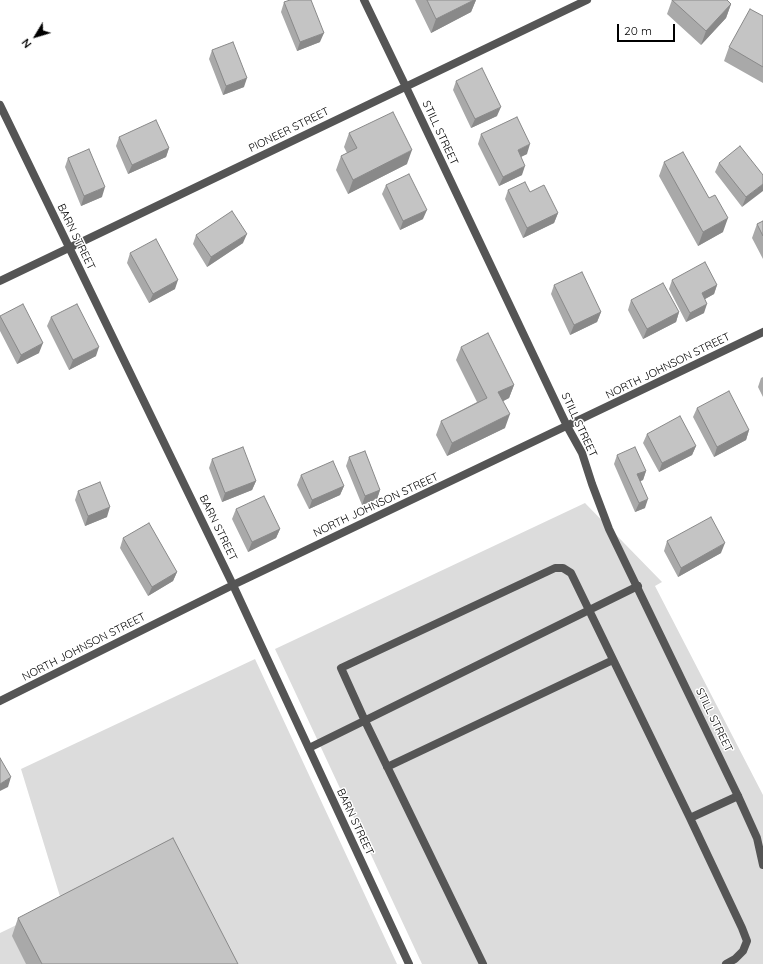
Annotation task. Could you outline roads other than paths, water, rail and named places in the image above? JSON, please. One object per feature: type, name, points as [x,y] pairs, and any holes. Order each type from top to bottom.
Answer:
[{"type":"street","name":"STILL STREET","points":[[364,0],[567,426],[582,453],[609,529],[638,586],[738,796],[757,838],[763,865]]},
{"type":"street","name":"PIONEER STREET","points":[[0,281],[587,0]]},
{"type":"street","name":"BARN STREET","points":[[0,105],[233,585],[409,964]]},
{"type":"street","name":"NORTH JOHNSON STREET","points":[[0,701],[233,585],[763,332]]},
{"type":"street","points":[[483,964],[387,767],[341,668],[555,568],[563,568],[571,573],[742,928],[747,941],[744,950],[735,959],[726,964]]},
{"type":"street","points":[[309,748],[638,586]]},
{"type":"street","points":[[387,767],[613,660]]},
{"type":"street","points":[[690,818],[738,796]]}]
